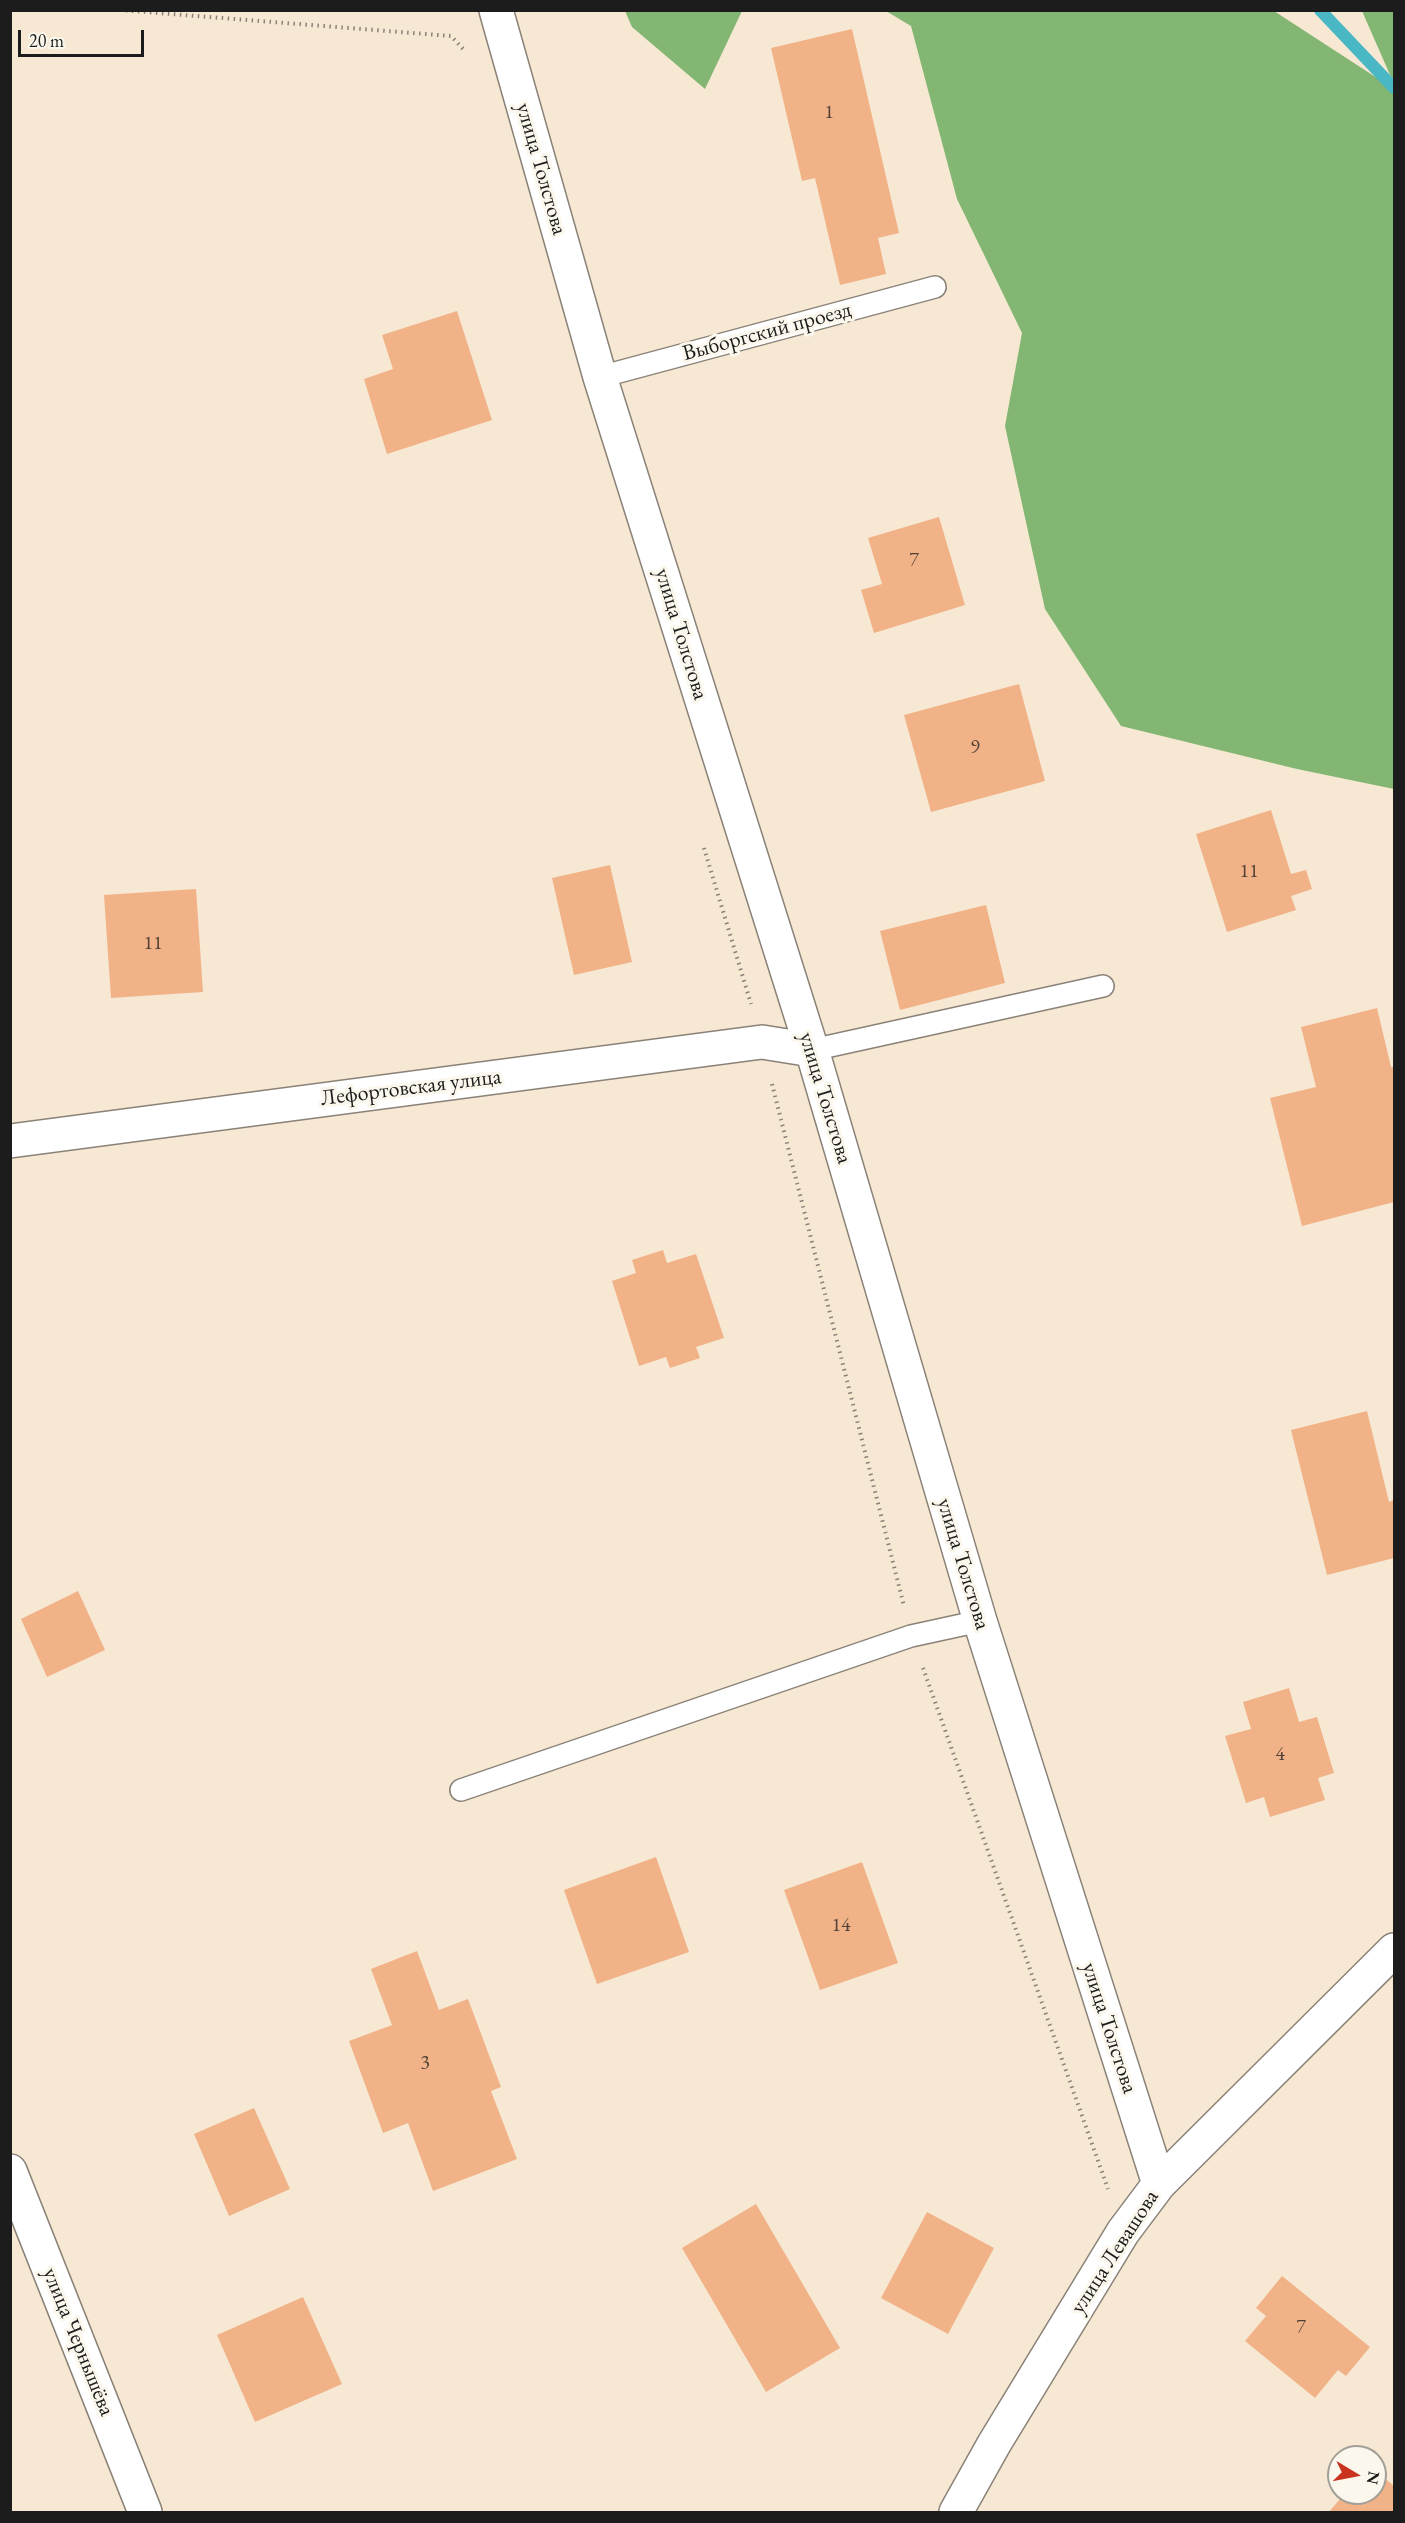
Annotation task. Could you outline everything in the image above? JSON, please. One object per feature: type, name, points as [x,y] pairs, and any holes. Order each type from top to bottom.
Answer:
[{"type":"street","name":"улица Толстова","points":[[496,10],[600,377],[812,1050],[980,1621],[1159,2184]]},
{"type":"street","name":"Лефортовская улица","points":[[10,1141],[762,1042],[812,1050]]},
{"type":"street","name":"улица Левашова","points":[[956,2512],[994,2444],[1123,2232],[1159,2184],[1395,1950]]},
{"type":"street","name":"улица Чернышёва","points":[[10,2171],[146,2512]]},
{"type":"lane","name":"Выборгский проезд","points":[[600,377],[935,287]]},
{"type":"lane","points":[[812,1050],[1103,986]]},
{"type":"lane","points":[[461,1790],[912,1636],[980,1621]]},
{"type":"path","points":[[120,10],[451,36],[471,57]]},
{"type":"path","points":[[701,836],[762,1042],[912,1636],[1123,2232]]},
{"type":"green space","points":[[625,11],[742,11],[705,89],[632,27]]},
{"type":"green space","points":[[886,11],[1274,11],[1394,89],[1394,789],[1297,769],[1121,726],[1045,609],[1005,426],[1022,333],[957,199],[911,26]]},
{"type":"green space","points":[[1362,11],[1394,11],[1394,84]]},
{"type":"building","points":[[852,29],[899,233],[878,238],[886,274],[840,285],[815,178],[802,181],[771,48]]},
{"type":"building","points":[[457,311],[492,420],[387,454],[364,379],[393,369],[382,335]]},
{"type":"building","points":[[939,517],[965,605],[874,633],[861,590],[882,584],[868,538]]},
{"type":"building","points":[[1019,684],[1045,781],[931,812],[904,715]]},
{"type":"building","points":[[1271,810],[1291,874],[1306,870],[1312,889],[1291,896],[1296,910],[1227,932],[1196,834]]},
{"type":"building","points":[[610,865],[632,962],[574,975],[552,878]]},
{"type":"building","points":[[196,889],[203,992],[111,998],[104,895]]},
{"type":"building","points":[[986,905],[1005,983],[900,1010],[880,931]]},
{"type":"building","points":[[1377,1008],[1391,1067],[1394,1067],[1394,1202],[1302,1226],[1270,1098],[1316,1087],[1301,1027]]},
{"type":"building","points":[[663,1250],[667,1263],[696,1254],[724,1338],[696,1347],[700,1358],[670,1368],[666,1357],[639,1366],[612,1281],[636,1273],[632,1260]]},
{"type":"building","points":[[1367,1411],[1389,1502],[1394,1500],[1394,1558],[1327,1575],[1291,1430]]},
{"type":"building","points":[[78,1591],[105,1650],[47,1677],[21,1619]]},
{"type":"building","points":[[1289,1688],[1299,1722],[1317,1717],[1334,1773],[1318,1778],[1325,1800],[1270,1817],[1264,1797],[1246,1803],[1225,1736],[1251,1729],[1243,1702]]},
{"type":"building","points":[[656,1857],[689,1952],[597,1984],[564,1890]]},
{"type":"building","points":[[862,1862],[898,1963],[820,1990],[784,1890]]},
{"type":"building","points":[[417,1951],[439,2010],[468,1999],[501,2087],[491,2091],[517,2159],[433,2191],[408,2123],[383,2133],[349,2041],[392,2025],[371,1969]]},
{"type":"building","points":[[254,2108],[290,2189],[229,2216],[194,2134]]},
{"type":"building","points":[[756,2204],[840,2348],[766,2392],[682,2248]]},
{"type":"building","points":[[927,2212],[994,2248],[948,2334],[881,2298]]},
{"type":"building","points":[[1282,2276],[1370,2347],[1346,2376],[1338,2370],[1315,2398],[1245,2341],[1266,2316],[1256,2308]]},
{"type":"building","points":[[303,2297],[342,2384],[255,2422],[217,2335]]},
{"type":"building","points":[[1387,2480],[1394,2486],[1394,2512],[1329,2512],[1335,2505],[1387,2505]]},
{"type":"waterway","points":[[1320,10],[1394,88]]}]
